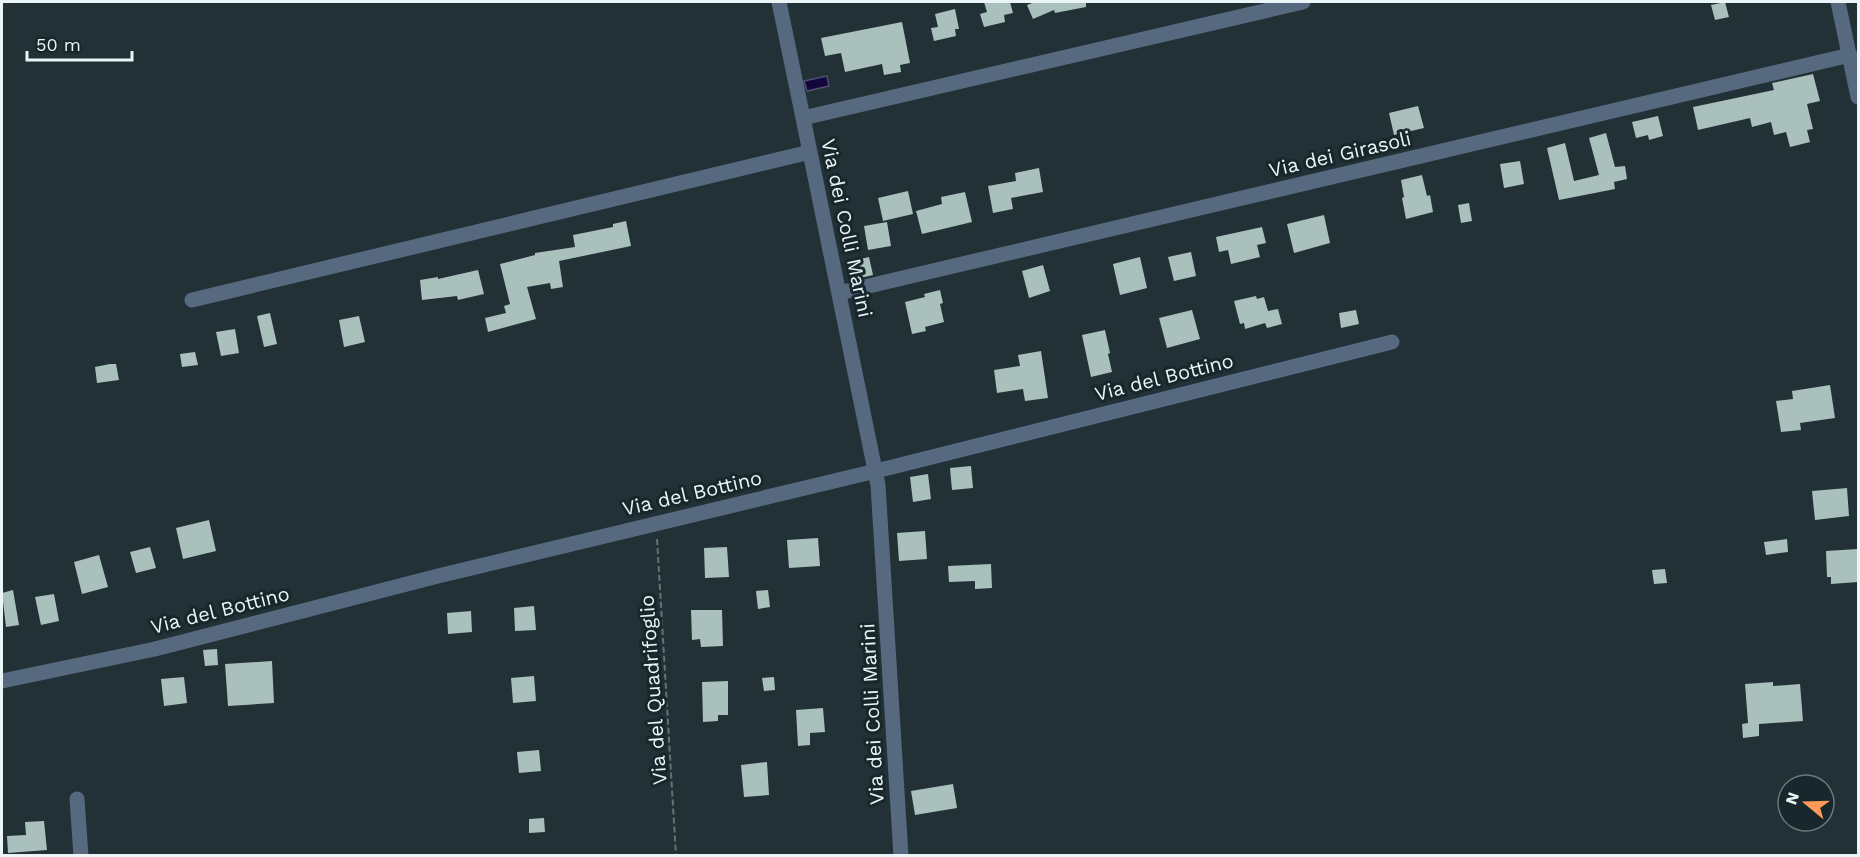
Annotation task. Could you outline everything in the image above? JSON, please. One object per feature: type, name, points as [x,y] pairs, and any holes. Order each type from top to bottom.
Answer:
[{"type":"street","points":[[779,2],[803,118]]},
{"type":"street","name":"Via dei Colli Marini","points":[[901,855],[880,500],[876,471],[803,118],[1303,2]]},
{"type":"street","points":[[1838,2],[1858,97]]},
{"type":"street","name":"Via dei Girasoli","points":[[839,293],[1850,55]]},
{"type":"street","points":[[192,300],[810,152]]},
{"type":"street","name":"Via del Bottino","points":[[2,681],[155,649],[448,574],[876,471],[1392,342]]},
{"type":"street","points":[[77,799],[81,855]]},
{"type":"path","name":"Via del Quadrifoglio","points":[[656,524],[676,855]]},
{"type":"shaded area","points":[[827,76],[829,86],[807,91],[804,81]]},
{"type":"building","points":[[984,2],[1010,2],[1013,13],[1004,15],[1005,22],[984,27],[980,14],[987,12]]},
{"type":"building","points":[[1035,2],[1086,2],[1086,7],[1055,13],[1054,10],[1033,19],[1027,5]]},
{"type":"building","points":[[1725,2],[1729,17],[1715,20],[1711,5]]},
{"type":"building","points":[[955,9],[959,29],[955,29],[956,36],[934,41],[931,28],[938,27],[935,14]]},
{"type":"building","points":[[902,22],[910,63],[900,65],[901,72],[884,75],[882,64],[845,72],[841,53],[825,56],[821,38]]},
{"type":"building","points":[[1813,74],[1820,101],[1807,104],[1813,129],[1807,130],[1810,142],[1790,147],[1786,132],[1774,135],[1771,122],[1752,127],[1750,118],[1698,130],[1693,107],[1774,90],[1772,83]]},
{"type":"building","points":[[1418,106],[1424,128],[1394,135],[1389,113]]},
{"type":"building","points":[[1658,116],[1663,136],[1649,140],[1648,135],[1636,138],[1632,122]]},
{"type":"building","points":[[1606,133],[1615,167],[1625,166],[1627,179],[1614,182],[1615,189],[1559,200],[1547,148],[1565,143],[1574,181],[1599,175],[1589,138]]},
{"type":"building","points":[[1520,161],[1524,184],[1504,188],[1500,164]]},
{"type":"building","points":[[1039,168],[1043,192],[1011,198],[1013,209],[993,213],[988,186],[1016,181],[1015,173]]},
{"type":"building","points":[[1422,175],[1427,196],[1430,195],[1433,212],[1406,219],[1401,180]]},
{"type":"building","points":[[908,191],[913,214],[883,221],[878,198]]},
{"type":"building","points":[[965,192],[972,222],[922,234],[916,211],[942,204],[941,197]]},
{"type":"building","points":[[1469,203],[1472,221],[1461,223],[1458,205]]},
{"type":"building","points":[[1324,215],[1330,243],[1294,253],[1287,224]]},
{"type":"building","points":[[626,221],[631,246],[559,261],[563,287],[551,289],[550,283],[527,287],[536,319],[488,332],[485,318],[506,313],[504,306],[510,304],[500,264],[535,255],[535,253],[575,247],[573,235],[613,227],[613,224]]},
{"type":"building","points":[[887,222],[891,246],[868,250],[864,226]]},
{"type":"building","points":[[1262,227],[1266,243],[1257,245],[1260,257],[1231,264],[1228,250],[1219,252],[1216,237]]},
{"type":"building","points":[[1191,252],[1196,276],[1174,281],[1168,257]]},
{"type":"building","points":[[869,257],[873,275],[856,279],[852,261]]},
{"type":"building","points":[[1140,257],[1147,288],[1120,295],[1113,264]]},
{"type":"building","points":[[1043,265],[1050,291],[1029,298],[1022,271]]},
{"type":"building","points":[[478,270],[484,294],[458,300],[457,296],[422,300],[420,280],[438,277],[438,279]]},
{"type":"building","points":[[940,290],[944,322],[925,327],[926,331],[912,334],[905,302]]},
{"type":"building","points":[[1256,296],[1257,299],[1264,297],[1268,311],[1278,309],[1282,324],[1267,328],[1265,323],[1245,329],[1244,323],[1240,324],[1234,301]]},
{"type":"building","points":[[1192,310],[1200,339],[1167,348],[1159,318]]},
{"type":"building","points":[[1356,310],[1359,324],[1341,328],[1339,313]]},
{"type":"building","points":[[270,313],[277,344],[264,347],[257,316]]},
{"type":"building","points":[[359,316],[365,342],[344,347],[339,320]]},
{"type":"building","points":[[235,329],[239,353],[221,356],[216,332]]},
{"type":"building","points":[[1105,330],[1112,372],[1091,377],[1082,335]]},
{"type":"building","points":[[1041,351],[1048,398],[1025,401],[1023,389],[997,393],[994,370],[1020,366],[1018,355]]},
{"type":"building","points":[[195,352],[198,365],[182,367],[180,354]]},
{"type":"building","points":[[116,364],[119,380],[97,383],[95,367]]},
{"type":"building","points":[[1830,385],[1835,418],[1800,423],[1801,430],[1781,432],[1776,401],[1793,399],[1792,391]]},
{"type":"building","points":[[971,466],[973,488],[952,490],[950,468]]},
{"type":"building","points":[[928,474],[931,499],[913,502],[910,477]]},
{"type":"building","points":[[1847,488],[1849,516],[1815,520],[1812,491]]},
{"type":"building","points":[[209,520],[216,551],[183,559],[176,528]]},
{"type":"building","points":[[925,531],[927,559],[899,561],[897,533]]},
{"type":"building","points":[[818,538],[820,566],[789,568],[787,540]]},
{"type":"building","points":[[1787,539],[1788,552],[1766,555],[1764,542]]},
{"type":"building","points":[[150,547],[156,568],[136,573],[130,552]]},
{"type":"building","points":[[727,547],[729,577],[705,578],[704,548]]},
{"type":"building","points":[[1858,549],[1858,582],[1831,584],[1831,577],[1827,577],[1826,551]]},
{"type":"building","points":[[99,555],[108,587],[82,594],[74,562]]},
{"type":"building","points":[[991,564],[992,588],[975,589],[975,581],[949,582],[948,566]]},
{"type":"building","points":[[1665,569],[1667,583],[1654,584],[1652,570]]},
{"type":"building","points":[[13,590],[19,625],[6,627],[2,593]]},
{"type":"building","points":[[768,590],[770,607],[758,609],[756,591]]},
{"type":"building","points":[[54,594],[59,621],[41,625],[35,597]]},
{"type":"building","points":[[534,606],[536,630],[515,631],[514,608]]},
{"type":"building","points":[[691,610],[722,610],[723,646],[701,647],[700,639],[692,640]]},
{"type":"building","points":[[471,611],[472,632],[448,634],[447,613]]},
{"type":"building","points":[[217,649],[218,665],[205,666],[203,650]]},
{"type":"building","points":[[272,661],[274,703],[228,706],[225,664]]},
{"type":"building","points":[[534,676],[536,701],[513,703],[511,678]]},
{"type":"building","points":[[184,677],[187,703],[164,706],[161,679]]},
{"type":"building","points":[[774,677],[775,690],[764,691],[762,678]]},
{"type":"building","points":[[728,681],[728,715],[718,715],[718,721],[703,722],[702,682]]},
{"type":"building","points":[[1773,682],[1773,686],[1800,684],[1803,721],[1759,724],[1759,736],[1743,738],[1742,724],[1748,723],[1745,684]]},
{"type":"building","points":[[823,708],[825,732],[810,733],[810,745],[798,746],[796,710]]},
{"type":"building","points":[[539,750],[541,771],[519,773],[517,752]]},
{"type":"building","points":[[767,762],[769,795],[744,797],[741,765]]},
{"type":"building","points":[[953,784],[957,808],[915,815],[911,791]]},
{"type":"building","points":[[544,818],[545,832],[529,833],[529,819]]},
{"type":"building","points":[[44,821],[47,850],[8,853],[7,836],[26,835],[25,822]]}]
